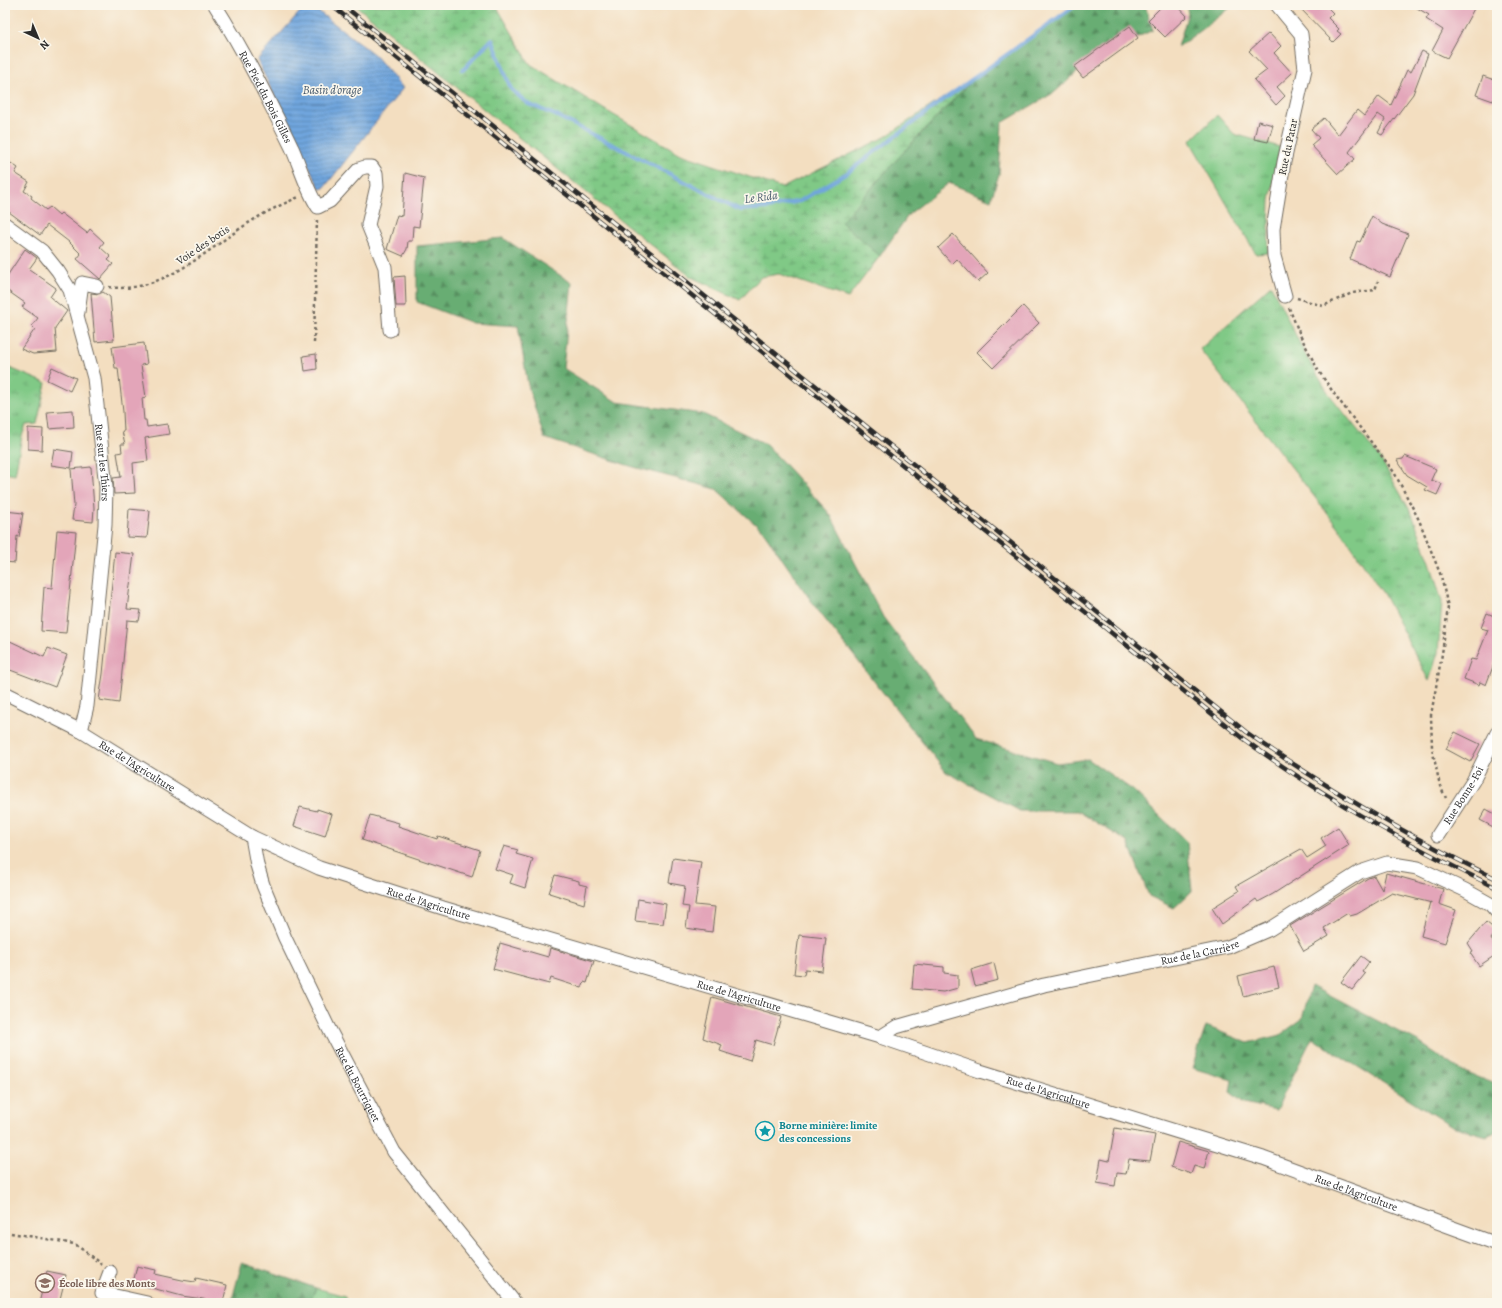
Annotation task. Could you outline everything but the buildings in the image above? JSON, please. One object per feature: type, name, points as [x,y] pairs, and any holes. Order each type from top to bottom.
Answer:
[{"type":"street","name":"Rue Pied du Bois Gilles","points":[[215,5],[269,102],[311,191],[313,200],[318,206]]},
{"type":"street","name":"Rue du Patar","points":[[1278,5],[1302,34],[1305,70],[1284,162],[1273,229],[1274,256],[1284,293]]},
{"type":"street","points":[[318,206],[330,201],[359,169],[372,167],[376,173],[377,186],[368,225],[384,266],[390,330]]},
{"type":"street","name":"Rue sur les Thiers","points":[[5,224],[42,251],[58,271],[70,290],[94,378],[106,488],[105,525],[87,706],[81,730]]},
{"type":"street","points":[[78,316],[82,283],[97,286]]},
{"type":"street","name":"Rue de l'Agriculture","points":[[5,693],[81,730],[252,837],[319,868],[443,908],[880,1037],[988,1074],[1263,1158],[1497,1244]]},
{"type":"street","name":"Rue Bonne-Foi","points":[[1438,835],[1473,781],[1497,733]]},
{"type":"street","name":"Rue du Bourriquet","points":[[252,837],[261,878],[284,938],[328,1027],[394,1152],[515,1303]]},
{"type":"street","name":"Rue de la Carrière","points":[[880,1037],[896,1027],[1044,985],[1228,947],[1270,930],[1360,872],[1387,863],[1405,864],[1431,874],[1485,901],[1497,912]]},
{"type":"street","points":[[110,1272],[102,1293],[147,1303]]},
{"type":"path","name":"Voie des botis","points":[[97,286],[128,289],[175,273],[250,222],[311,191]]},
{"type":"path","points":[[314,343],[318,206]]},
{"type":"path","points":[[1284,293],[1302,301],[1323,306],[1352,293],[1375,290],[1378,281]]},
{"type":"path","points":[[1284,293],[1301,337],[1318,370],[1335,395],[1394,472],[1419,520],[1441,576],[1448,607],[1442,654],[1431,715],[1432,748],[1440,786],[1453,812]]},
{"type":"path","points":[[5,1232],[75,1244],[110,1272]]},
{"type":"green space","points":[[355,5],[494,5],[497,7],[530,64],[681,154],[782,188],[885,137],[976,76],[909,146],[841,222],[880,256],[848,298],[779,274],[761,277],[740,300],[691,277]]},
{"type":"green space","points":[[1076,5],[1145,5],[1153,30],[1094,57],[1055,92],[1002,123],[999,174],[991,200],[949,183],[909,214],[880,256],[840,222],[909,146],[976,76]]},
{"type":"green space","points":[[1186,5],[1234,5],[1178,47],[1188,13]]},
{"type":"green space","points":[[1217,115],[1234,134],[1280,147],[1270,200],[1268,253],[1256,254],[1190,141]]},
{"type":"green space","points":[[503,238],[572,283],[563,368],[617,402],[703,414],[766,444],[830,514],[883,617],[976,739],[1057,763],[1088,759],[1134,791],[1187,842],[1192,891],[1174,908],[1149,896],[1128,842],[1078,811],[1020,811],[946,772],[816,608],[763,531],[716,489],[630,466],[544,438],[528,385],[518,326],[472,323],[417,302],[417,246]]},
{"type":"green space","points":[[1271,285],[1306,356],[1329,394],[1380,458],[1412,514],[1430,562],[1442,602],[1438,653],[1429,681],[1384,595],[1344,535],[1200,349]]},
{"type":"green space","points":[[5,366],[46,383],[37,424],[26,425],[22,436],[15,475],[5,473]]},
{"type":"green space","points":[[1311,986],[1420,1043],[1462,1071],[1497,1085],[1497,1131],[1487,1136],[1452,1126],[1312,1038],[1276,1110],[1244,1103],[1230,1092],[1232,1080],[1192,1068],[1206,1026],[1248,1043],[1280,1035],[1302,1019]]},
{"type":"green space","points":[[242,1263],[316,1288],[309,1303],[231,1303]]},
{"type":"green space","points":[[316,1288],[345,1296],[346,1303],[309,1303]]},
{"type":"water","name":"Basin d'orage","points":[[306,5],[310,5],[375,55],[403,88],[324,188],[320,189],[257,60]]},
{"type":"waterway","name":"Le Rida","points":[[463,70],[492,39],[511,89],[528,104],[555,115],[740,210],[767,208],[800,201],[847,173],[939,103],[1076,5]]},
{"type":"railway","points":[[331,5],[1242,738],[1303,780],[1366,819],[1430,855],[1497,888]]},
{"type":"railway","points":[[343,5],[1246,732],[1276,753],[1368,811],[1464,863],[1497,879]]},
{"type":"place","name":"Borne minière: limite des concessions","points":[[765,1131]]},
{"type":"place","name":"École libre des Monts","points":[[45,1283]]}]
